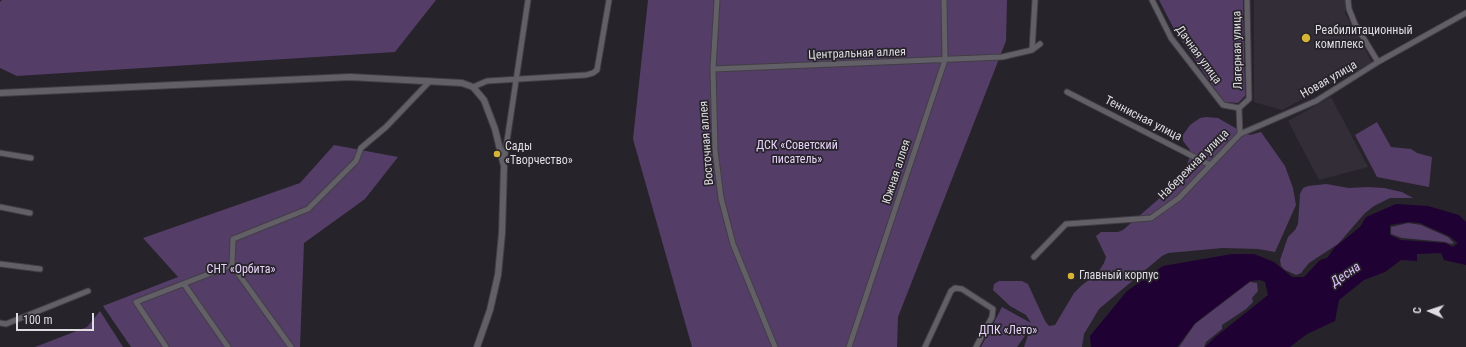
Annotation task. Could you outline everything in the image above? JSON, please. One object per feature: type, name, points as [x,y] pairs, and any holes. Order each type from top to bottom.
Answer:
[{"type":"street","points":[[478,347],[490,310],[498,275],[502,233],[504,162],[528,0]]},
{"type":"street","points":[[473,87],[487,81],[586,75],[593,73],[597,70],[609,0]]},
{"type":"street","name":"Восточная аллея","points":[[717,0],[713,69],[715,150],[721,198],[733,244],[775,347]]},
{"type":"street","name":"Южная аллея","points":[[849,347],[945,60],[944,0]]},
{"type":"street","points":[[1032,50],[1035,0]]},
{"type":"street","name":"Дачная улица","points":[[1152,0],[1171,38],[1223,105],[1239,108]]},
{"type":"street","name":"Лагерная улица","points":[[1239,108],[1248,99],[1247,0]]},
{"type":"street","points":[[1348,0],[1349,8],[1355,24],[1378,62]]},
{"type":"street","name":"Новая улица","points":[[1240,134],[1316,101],[1378,62],[1466,14]]},
{"type":"street","points":[[1032,50],[1040,44]]},
{"type":"street","name":"Центральная аллея","points":[[713,69],[1002,57],[1032,50]]},
{"type":"street","points":[[0,93],[343,78],[462,83],[473,87],[479,93],[486,105],[495,129],[504,162]]},
{"type":"street","points":[[291,347],[232,265],[232,239],[308,209],[356,161],[361,148],[386,127],[430,81]]},
{"type":"street","name":"Теннисная улица","points":[[1067,92],[1210,165]]},
{"type":"street","points":[[1239,108],[1240,134]]},
{"type":"street","name":"Набережная улица","points":[[1034,256],[1066,224],[1151,218],[1179,198],[1240,134]]},
{"type":"street","points":[[0,153],[31,158]]},
{"type":"street","points":[[0,207],[30,213]]},
{"type":"street","points":[[0,264],[40,269]]},
{"type":"street","points":[[166,347],[136,302],[232,265]]},
{"type":"street","points":[[184,284],[228,347]]},
{"type":"street","points":[[925,347],[952,290],[958,288],[991,307],[993,310],[992,317],[976,347]]},
{"type":"street","points":[[0,323],[6,324],[88,291]]},
{"type":"shaded area","name":"Реабилитационный комплекс","points":[[1254,0],[1345,0],[1345,13],[1372,62],[1282,110],[1254,102]]},
{"type":"shaded area","points":[[1331,97],[1368,167],[1319,180],[1288,121]]},
{"type":"green space","points":[[2,0],[436,0],[395,52],[17,76],[0,68],[0,2]]},
{"type":"green space","name":"ДСК «Советский писатель»","points":[[648,0],[1007,0],[1006,41],[898,317],[897,347],[692,347],[633,139]]},
{"type":"green space","points":[[1159,0],[1243,0],[1245,96],[1238,103],[1224,102],[1175,31]]},
{"type":"green space","name":"ДПК «Лето»","points":[[1200,118],[1218,118],[1250,135],[1261,132],[1285,166],[1293,188],[1296,205],[1275,252],[1258,249],[1223,248],[1168,253],[1162,256],[1099,309],[1084,334],[1082,347],[1024,347],[1030,329],[1017,347],[981,347],[1002,307],[1031,323],[1026,315],[1010,306],[993,290],[994,284],[999,281],[1022,281],[1028,284],[1045,321],[1049,326],[1055,325],[1074,293],[1097,274],[1104,263],[1106,257],[1096,236],[1101,232],[1118,232],[1123,230],[1177,183],[1186,168],[1190,156],[1190,150],[1183,141],[1183,135],[1190,125]]},
{"type":"green space","points":[[1377,122],[1391,147],[1411,149],[1417,153],[1432,157],[1429,187],[1377,177],[1355,135]]},
{"type":"green space","name":"СНТ «Орбита»","points":[[334,145],[398,157],[365,199],[304,243],[300,347],[131,347],[103,306],[178,277],[143,238],[300,183]]},
{"type":"green space","points":[[1326,184],[1349,188],[1384,188],[1402,192],[1413,198],[1390,198],[1374,206],[1365,213],[1338,244],[1309,263],[1301,273],[1296,275],[1285,270],[1281,266],[1280,260],[1288,237],[1295,230],[1298,224],[1300,194],[1303,188],[1308,186]]},
{"type":"green space","points":[[1408,223],[1421,225],[1448,237],[1454,243],[1451,244],[1445,242],[1402,238],[1391,234],[1391,227]]},
{"type":"green space","points":[[1250,282],[1257,283],[1258,291],[1252,298],[1253,302],[1246,309],[1222,325],[1222,329],[1206,342],[1204,347],[1179,347],[1195,324]]},
{"type":"green space","points":[[100,311],[123,347],[35,347],[87,327]]},
{"type":"water","name":"Десна","points":[[1396,204],[1428,206],[1459,215],[1466,222],[1466,265],[1444,260],[1441,253],[1417,254],[1417,261],[1401,260],[1385,272],[1364,280],[1339,300],[1335,321],[1307,334],[1290,347],[1205,347],[1214,338],[1268,295],[1265,282],[1260,280],[1250,281],[1195,323],[1177,347],[1091,347],[1090,336],[1127,291],[1163,266],[1232,254],[1254,254],[1274,262],[1292,277],[1304,277],[1320,260],[1327,258],[1335,247],[1360,227],[1366,217]],"holes":[[[1409,222],[1420,223],[1449,236],[1458,243],[1453,247],[1445,243],[1401,240],[1390,235],[1390,225]]]},
{"type":"place","name":"Реабилитационный комплекс","points":[[1306,38]]},
{"type":"place","name":"Сады «Творчество»","points":[[497,154]]},
{"type":"place","name":"Главный корпус","points":[[1071,276]]}]
